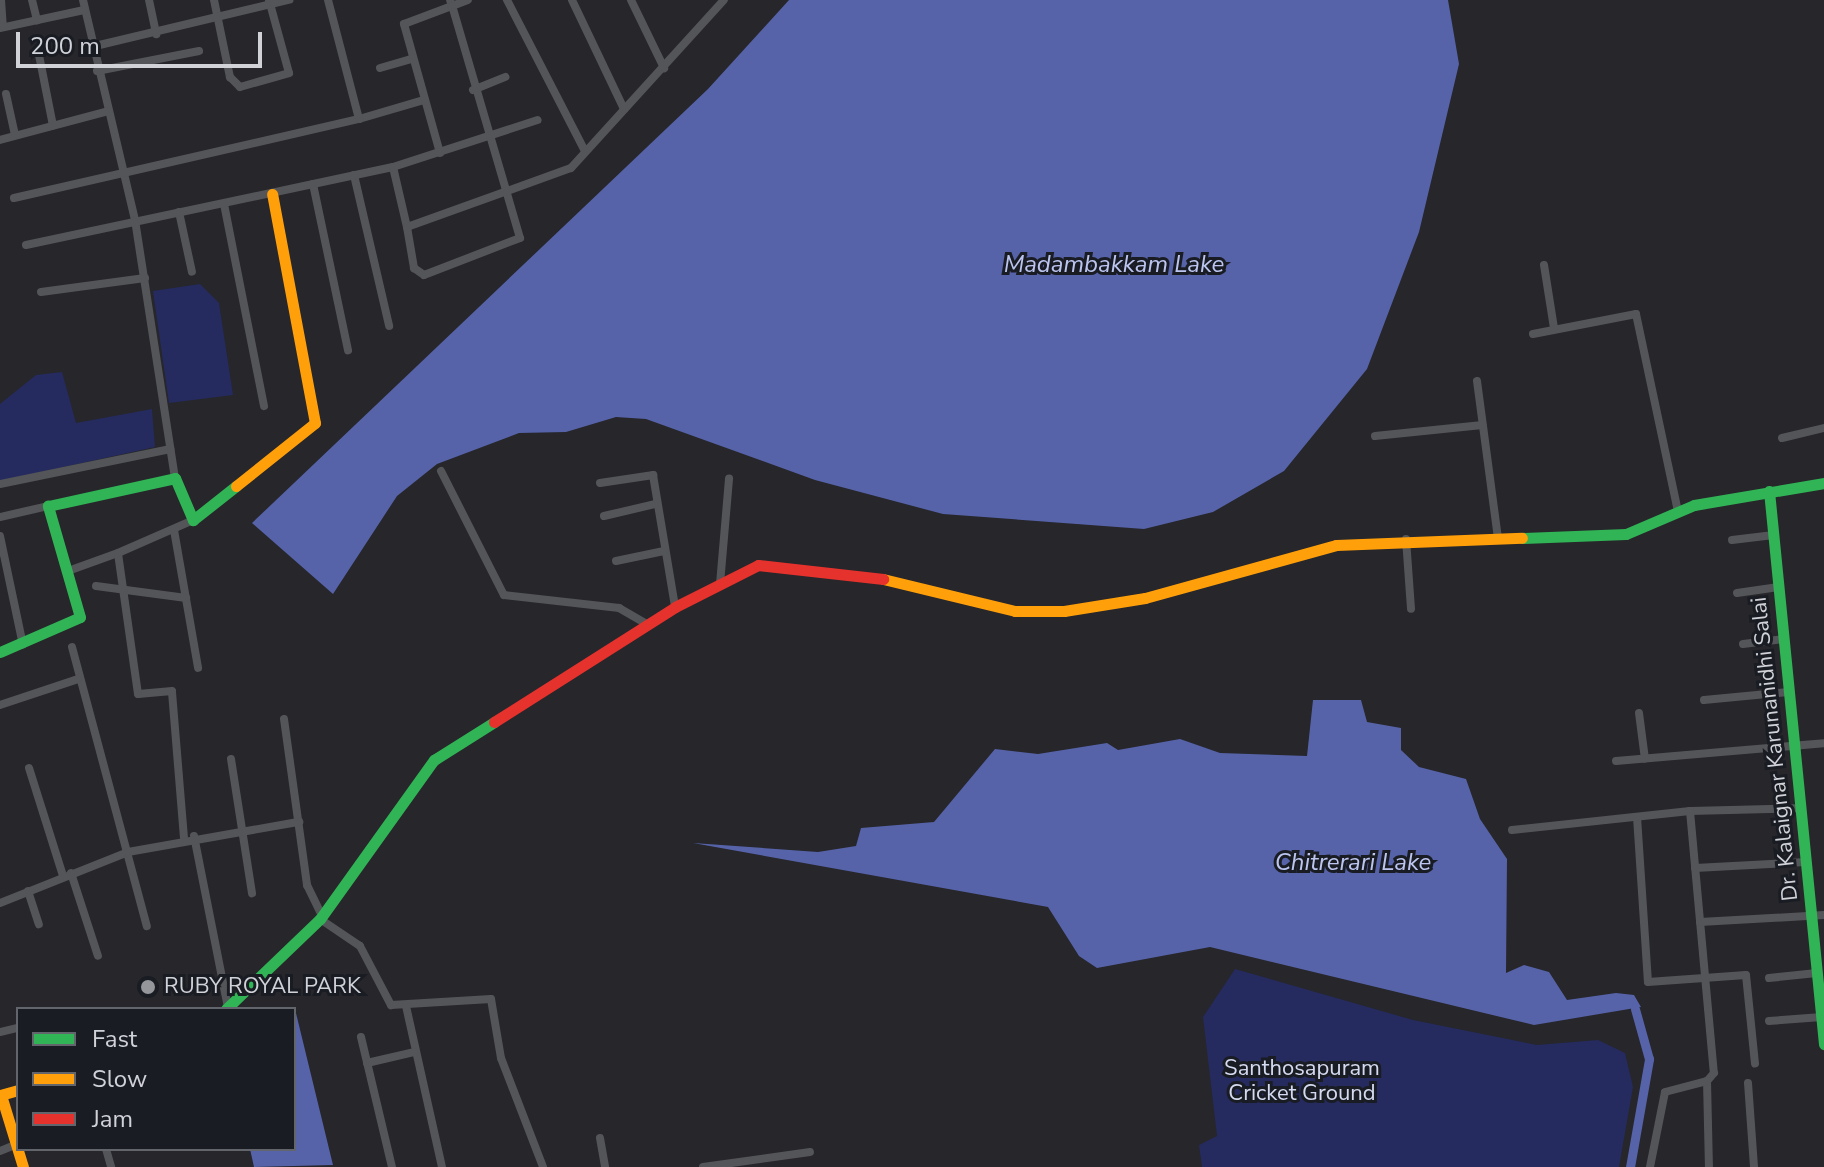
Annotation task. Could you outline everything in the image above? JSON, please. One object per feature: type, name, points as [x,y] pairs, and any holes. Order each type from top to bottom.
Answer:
[{"type":"street","points":[[1,0],[2,28],[83,5],[135,220],[175,478],[193,520]]},
{"type":"street","points":[[32,0],[37,20]]},
{"type":"street","points":[[149,0],[156,34]]},
{"type":"street","points":[[214,0],[235,86],[286,76],[270,2]]},
{"type":"street","points":[[91,47],[156,34],[270,2],[289,0]]},
{"type":"street","points":[[328,0],[359,119]]},
{"type":"street","points":[[440,153],[412,59],[405,22],[451,3],[468,0]]},
{"type":"street","points":[[507,0],[585,151]]},
{"type":"street","points":[[572,0],[624,109]]},
{"type":"street","points":[[631,0],[664,68]]},
{"type":"street","points":[[407,227],[507,194],[571,168],[724,0]]},
{"type":"street","points":[[393,167],[414,268],[424,275],[517,243],[507,194],[473,90],[451,3]]},
{"type":"street","points":[[38,50],[53,126]]},
{"type":"street","points":[[97,71],[199,51]]},
{"type":"street","points":[[380,68],[412,59]]},
{"type":"street","points":[[473,90],[506,77]]},
{"type":"street","points":[[6,94],[15,135]]},
{"type":"street","points":[[14,198],[122,169],[359,119],[424,100]]},
{"type":"street","points":[[0,140],[108,111]]},
{"type":"street","points":[[26,245],[393,167],[491,139],[538,120]]},
{"type":"street","points":[[354,175],[389,326]]},
{"type":"street","points":[[313,184],[348,350]]},
{"type":"street","points":[[68,571],[193,520],[317,417],[272,194]]},
{"type":"street","points":[[224,204],[264,406]]},
{"type":"street","points":[[179,212],[192,272]]},
{"type":"street","points":[[1544,265],[1554,328]]},
{"type":"street","points":[[41,292],[145,278]]},
{"type":"street","points":[[1533,334],[1636,314],[1678,511]]},
{"type":"street","points":[[1477,381],[1498,539]]},
{"type":"street","points":[[1375,436],[1482,425]]},
{"type":"street","points":[[1782,438],[1824,428]]},
{"type":"street","points":[[0,484],[170,449]]},
{"type":"street","points":[[441,471],[504,595],[619,608],[648,625]]},
{"type":"street","points":[[600,483],[651,472],[675,607]]},
{"type":"street","points":[[0,517],[175,478]]},
{"type":"street","points":[[720,584],[729,478]]},
{"type":"street","points":[[228,1007],[320,917],[418,774],[675,607],[720,584],[779,562],[907,582],[1015,611],[1064,611],[1145,598],[1309,550],[1406,539],[1626,534],[1678,511],[1769,491],[1824,483]]},
{"type":"street","name":"Dr. Kalaignar Karunanidhi Salai","points":[[1769,491],[1806,862],[1818,915],[1817,973],[1824,1044]]},
{"type":"street","points":[[604,516],[655,504]]},
{"type":"street","points":[[0,652],[23,645],[80,617],[48,506]]},
{"type":"street","points":[[174,530],[198,668]]},
{"type":"street","points":[[1732,540],[1774,535]]},
{"type":"street","points":[[0,536],[23,645]]},
{"type":"street","points":[[1406,539],[1411,609]]},
{"type":"street","points":[[616,561],[664,551]]},
{"type":"street","points":[[118,553],[138,694],[172,691],[189,837],[227,1007]]},
{"type":"street","points":[[96,586],[186,598]]},
{"type":"street","points":[[1737,593],[1779,587]]},
{"type":"street","points":[[1743,644],[1784,639]]},
{"type":"street","points":[[72,647],[78,679],[147,926]]},
{"type":"street","points":[[0,705],[78,679]]},
{"type":"street","points":[[1704,700],[1741,694],[1789,692]]},
{"type":"street","points":[[1639,713],[1645,759]]},
{"type":"street","points":[[284,719],[307,885],[320,917],[360,946],[385,1003],[406,1006],[491,999],[501,1058],[543,1167]]},
{"type":"street","points":[[1616,761],[1824,743]]},
{"type":"street","points":[[231,759],[252,893]]},
{"type":"street","points":[[29,768],[98,956]]},
{"type":"street","points":[[1512,830],[1690,811],[1801,808]]},
{"type":"street","points":[[1690,811],[1714,1073],[1707,1081],[1709,1167]]},
{"type":"street","points":[[1637,817],[1648,982],[1747,976],[1755,1064]]},
{"type":"street","points":[[0,903],[128,852],[189,837],[299,822]]},
{"type":"street","points":[[1695,868],[1806,862]]},
{"type":"street","points":[[28,891],[39,924]]},
{"type":"street","points":[[1700,922],[1818,915]]},
{"type":"street","points":[[1769,978],[1817,973]]},
{"type":"street","points":[[406,1006],[442,1167]]},
{"type":"street","points":[[1769,1021],[1823,1017]]},
{"type":"street","points":[[361,1037],[392,1167]]},
{"type":"street","points":[[367,1063],[414,1052]]},
{"type":"street","points":[[1650,1167],[1665,1092],[1679,1083],[1707,1081]]},
{"type":"street","points":[[1748,1083],[1754,1167]]},
{"type":"street","points":[[0,1094],[4,1120],[15,1145],[0,1151]]},
{"type":"street","points":[[600,1138],[605,1167]]},
{"type":"street","points":[[703,1167],[810,1152]]},
{"type":"green space","points":[[200,284],[219,303],[233,395],[169,403],[153,291]]},
{"type":"green space","points":[[62,372],[76,423],[152,409],[155,447],[0,481],[0,404],[36,375]]},
{"type":"green space","name":"Santhosapuram Cricket Ground","points":[[1235,969],[1413,1020],[1537,1045],[1598,1040],[1625,1053],[1633,1087],[1619,1167],[1202,1167],[1199,1145],[1217,1136],[1203,1017]]},
{"type":"water","name":"Madambakkam Lake","points":[[789,0],[1448,0],[1459,64],[1419,232],[1367,369],[1284,471],[1213,512],[1144,529],[943,514],[815,480],[646,419],[616,417],[566,432],[519,433],[437,464],[397,496],[333,594],[252,523],[708,89]]},
{"type":"water","name":"Chitrerari Lake","points":[[1313,700],[1361,700],[1367,722],[1401,728],[1401,750],[1419,767],[1466,779],[1480,819],[1507,859],[1506,973],[1524,965],[1549,972],[1567,1000],[1616,993],[1634,995],[1641,1007],[1534,1025],[1210,947],[1097,968],[1079,956],[1048,907],[693,843],[818,852],[856,846],[861,828],[934,822],[995,749],[1038,754],[1107,743],[1118,750],[1180,739],[1220,753],[1307,756]]},
{"type":"water","points":[[296,1013],[333,1165],[254,1167],[250,1151],[296,1151]]},
{"type":"waterway","points":[[1630,1167],[1649,1059],[1635,1009]]},
{"type":"traffic: fast","points":[[0,652],[80,617],[48,506],[175,478],[193,520],[236,486]]},
{"type":"traffic: fast","points":[[1522,538],[1626,534],[1694,505],[1824,483]]},
{"type":"traffic: fast","points":[[1769,491],[1824,1044]]},
{"type":"traffic: fast","points":[[228,1007],[320,919],[434,760],[494,722]]},
{"type":"traffic: slow","points":[[236,486],[315,423],[272,194]]},
{"type":"traffic: slow","points":[[883,579],[1015,611],[1064,611],[1145,598],[1336,545],[1522,538]]},
{"type":"traffic: slow","points":[[16,1091],[1,1095],[16,1144]]},
{"type":"traffic: slow","points":[[18,1151],[23,1167]]},
{"type":"traffic: jam","points":[[494,722],[675,607],[758,565],[883,579]]},
{"type":"place","name":"RUBY ROYAL PARK","points":[[148,987]]}]
